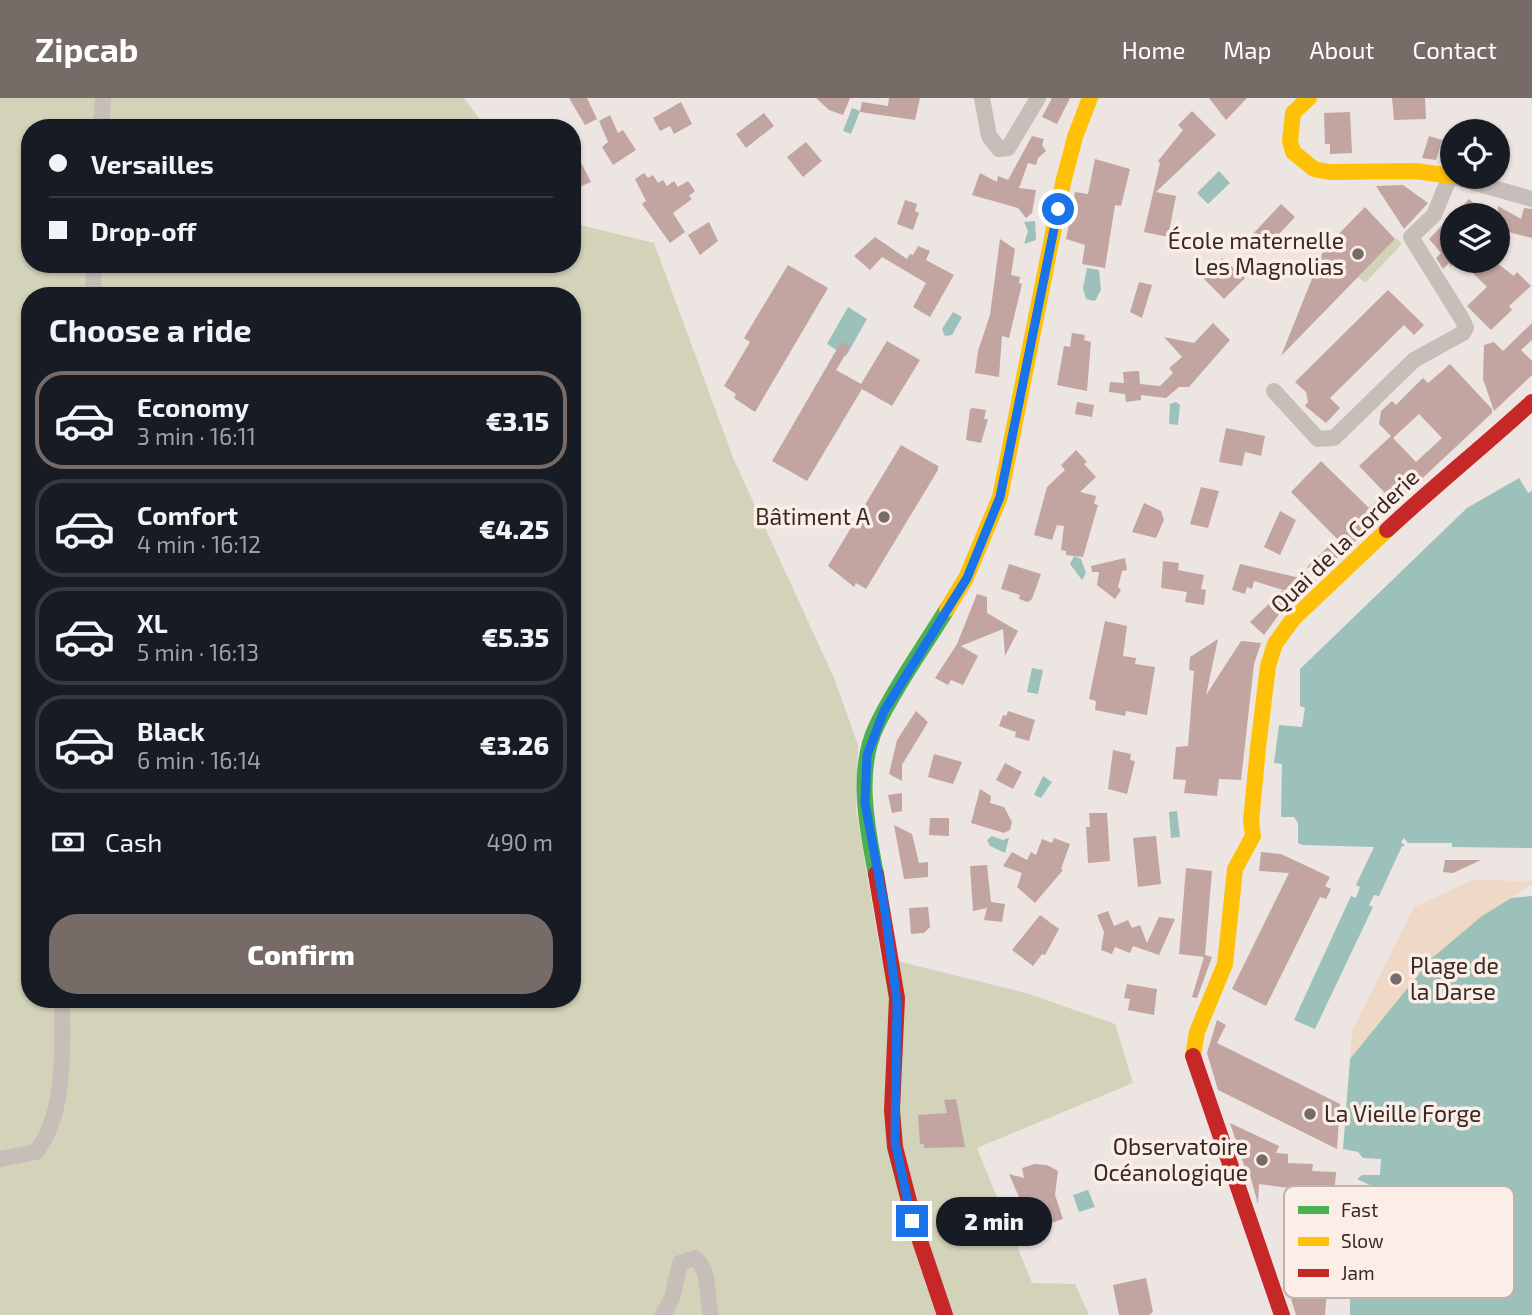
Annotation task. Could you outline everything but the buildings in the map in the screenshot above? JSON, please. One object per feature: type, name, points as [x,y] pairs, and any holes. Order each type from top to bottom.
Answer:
[{"type":"street","points":[[102,119],[103,98]]},
{"type":"street","points":[[982,98],[989,136],[999,149],[1008,149],[1015,140],[1038,98]]},
{"type":"street","points":[[945,1315],[912,1221],[895,1142],[895,976],[867,815],[864,773],[870,741],[876,726],[967,578],[1000,497],[1063,183],[1075,137],[1090,98]]},
{"type":"street","points":[[1309,98],[1293,113],[1290,141],[1293,152],[1314,169],[1329,172],[1415,171],[1440,174]]},
{"type":"street","points":[[1274,391],[1318,439],[1334,438],[1408,365],[1457,337],[1466,328],[1411,237],[1434,215],[1446,189]]},
{"type":"street","points":[[1497,189],[1532,199]]},
{"type":"street","name":"Quai de la Corderie","points":[[1282,1315],[1192,1051],[1194,1037],[1226,962],[1234,874],[1245,845],[1253,836],[1251,821],[1268,666],[1275,644],[1293,619],[1453,468],[1478,451],[1532,402]]},
{"type":"street","points":[[0,1159],[36,1152],[47,1138],[61,1076],[62,1008]]},
{"type":"street","points":[[663,1315],[672,1298],[680,1263],[695,1258],[702,1264],[710,1315]]},
{"type":"green space","points":[[0,98],[464,98],[479,119],[21,119],[21,273],[581,273],[581,225],[654,243],[734,460],[834,678],[858,745],[856,809],[881,957],[1026,993],[1115,1024],[1133,1083],[977,1148],[1032,1283],[1075,1284],[1089,1315],[0,1315]]},
{"type":"green space","points":[[1396,238],[1402,244],[1365,283],[1358,277]]},
{"type":"sand","name":"Plage de la Darse","points":[[1473,880],[1532,881],[1532,884],[1482,916],[1350,1059],[1352,1031],[1414,907]]},
{"type":"water","points":[[852,108],[860,111],[851,134],[843,131]]},
{"type":"water","points":[[1219,171],[1230,183],[1208,204],[1197,193]]},
{"type":"water","points":[[1035,221],[1036,240],[1024,244],[1028,231],[1024,222]]},
{"type":"water","points":[[1087,268],[1099,270],[1101,290],[1095,301],[1086,299],[1083,288]]},
{"type":"water","points":[[848,307],[867,319],[846,356],[827,344]]},
{"type":"water","points":[[953,312],[962,317],[952,335],[945,336],[942,329]]},
{"type":"water","points":[[1176,402],[1180,405],[1178,425],[1169,424],[1170,404]]},
{"type":"water","points":[[1519,478],[1528,493],[1532,491],[1532,848],[1452,847],[1452,843],[1408,843],[1404,838],[1401,842],[1405,846],[1402,846],[1379,896],[1374,895],[1369,905],[1373,907],[1315,1029],[1294,1020],[1351,896],[1356,898],[1360,887],[1356,885],[1374,847],[1298,843],[1298,823],[1294,817],[1281,817],[1282,764],[1274,763],[1279,725],[1302,727],[1305,708],[1300,706],[1300,669],[1467,508]]},
{"type":"water","points":[[1074,556],[1081,559],[1086,573],[1082,580],[1070,564]]},
{"type":"water","points":[[1032,668],[1043,670],[1038,694],[1027,692]]},
{"type":"water","points":[[1043,776],[1052,782],[1041,798],[1034,795]]},
{"type":"water","points":[[1177,811],[1180,837],[1171,838],[1169,812]]},
{"type":"water","points":[[992,836],[1003,840],[1009,838],[1005,853],[990,846],[987,840]]},
{"type":"water","points":[[1532,896],[1532,1315],[1350,1315],[1350,1298],[1514,1298],[1514,1186],[1372,1186],[1357,1179],[1362,1175],[1380,1175],[1381,1159],[1363,1158],[1358,1152],[1343,1149],[1350,1059],[1432,958],[1482,916],[1511,898]]},
{"type":"water","points":[[1088,1190],[1095,1207],[1079,1212],[1073,1195]]},
{"type":"traffic: fast","points":[[876,874],[865,799],[866,760],[870,742],[893,695],[947,609]]},
{"type":"traffic: slow","points":[[947,609],[966,578],[1000,497],[1063,183],[1075,137],[1090,98]]},
{"type":"traffic: slow","points":[[1309,98],[1293,113],[1290,141],[1293,152],[1314,169],[1329,172],[1415,171],[1440,174]]},
{"type":"traffic: slow","points":[[1193,1056],[1197,1032],[1225,964],[1235,869],[1253,836],[1251,821],[1258,748],[1268,666],[1275,644],[1293,619],[1387,530]]},
{"type":"traffic: jam","points":[[1387,530],[1532,402]]},
{"type":"traffic: jam","points":[[876,874],[897,998],[892,1110],[895,1147],[917,1232],[945,1315]]},
{"type":"traffic: jam","points":[[1193,1056],[1282,1315]]},
{"type":"place","name":"École maternelle Les Magnolias","points":[[1358,254]]},
{"type":"place","name":"Bâtiment A","points":[[884,517]]},
{"type":"place","name":"Plage de la Darse","points":[[1396,979]]},
{"type":"place","name":"La Vieille Forge","points":[[1310,1114]]},
{"type":"place","name":"Observatoire Océanologique","points":[[1262,1160]]},
{"type":"route","points":[[912,1221],[900,1173],[893,1115],[897,1002],[895,976],[865,803],[864,773],[870,741],[876,726],[967,578],[1000,497],[1013,447],[1058,209]]}]
